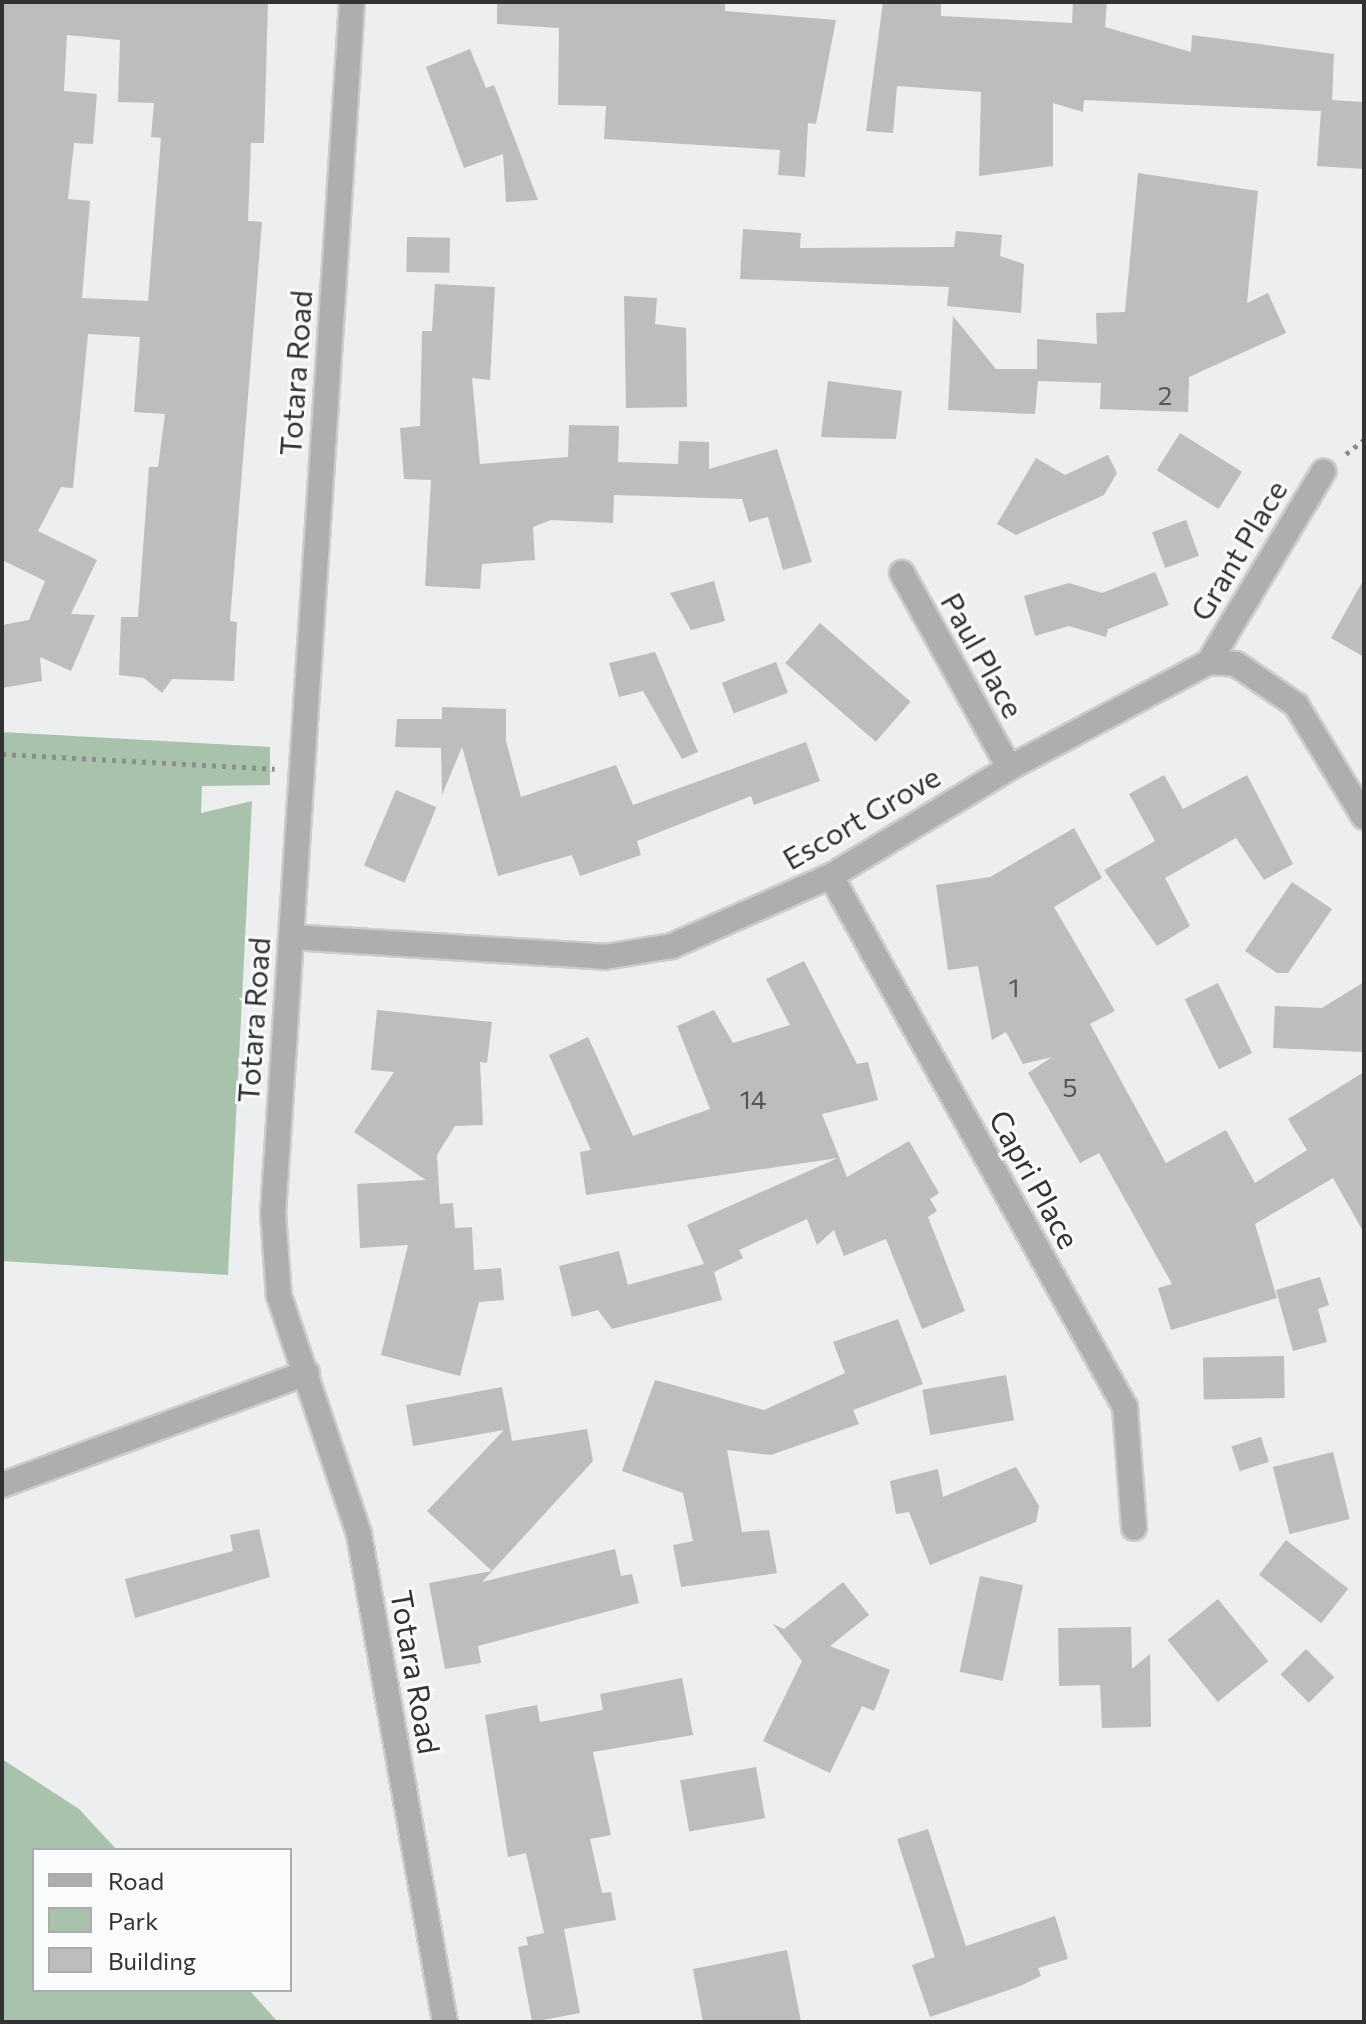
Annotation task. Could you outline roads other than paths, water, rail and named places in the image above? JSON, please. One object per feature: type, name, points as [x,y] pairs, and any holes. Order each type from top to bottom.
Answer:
[{"type":"street","name":"Totara Road","points":[[352,2],[299,771],[273,1213],[279,1296],[359,1534],[445,2022]]},
{"type":"street","name":"Grant Place","points":[[1209,662],[1323,472]]},
{"type":"street","name":"Paul Place","points":[[902,573],[1009,768]]},
{"type":"street","name":"Escort Grove","points":[[291,937],[605,957],[672,946],[831,876],[1009,768],[1209,662]]},
{"type":"street","points":[[1209,662],[1236,664],[1296,705],[1364,817]]},
{"type":"street","name":"Capri Place","points":[[831,876],[1125,1407],[1134,1528]]},
{"type":"street","points":[[2,1485],[307,1373]]}]
